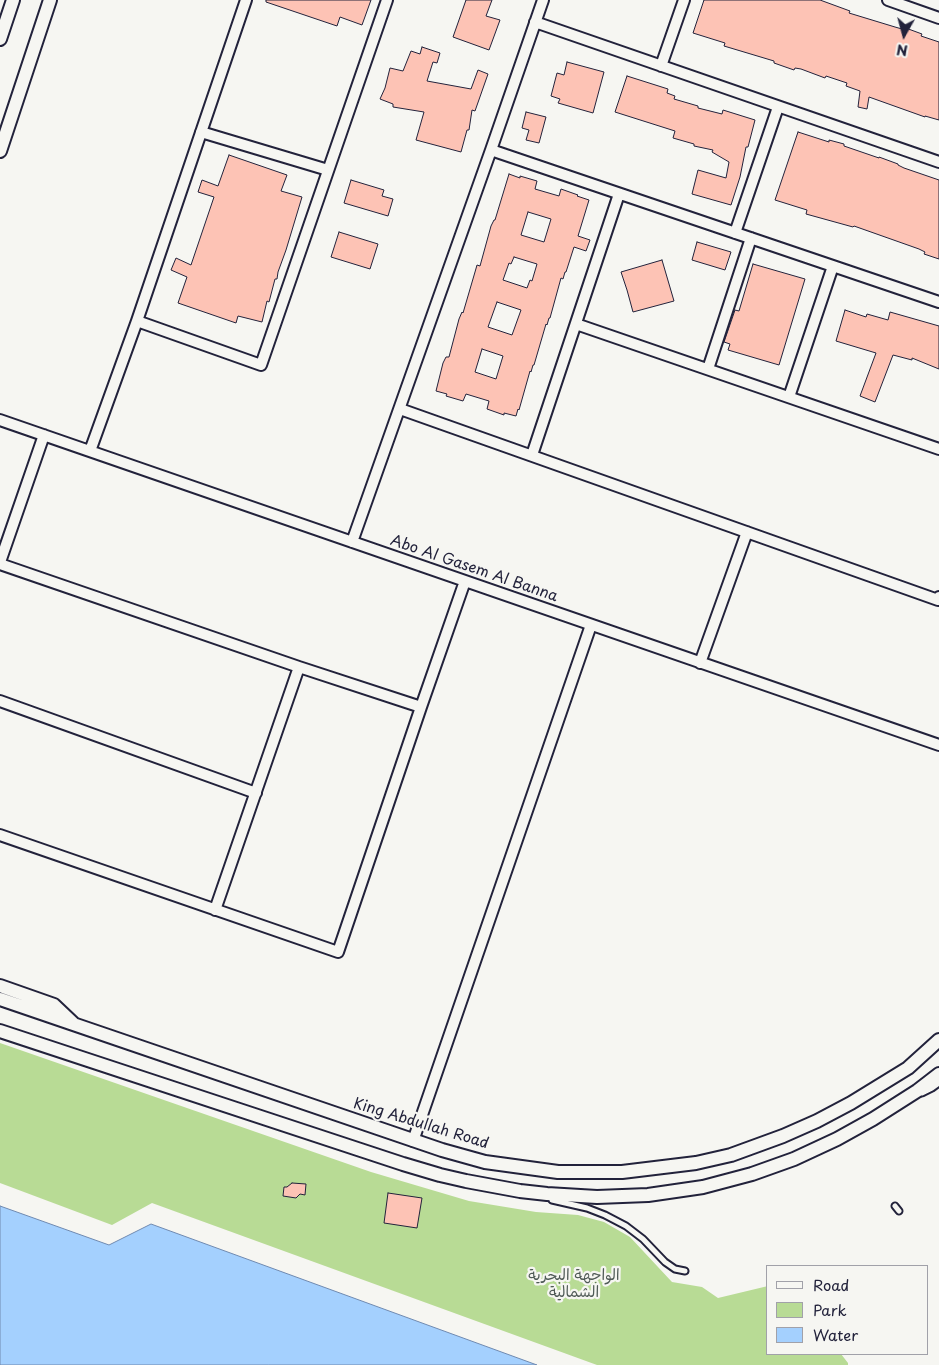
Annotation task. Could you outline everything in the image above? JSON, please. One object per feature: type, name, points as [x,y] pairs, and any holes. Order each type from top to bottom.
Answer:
[{"type":"street","points":[[0,39],[13,0]]},
{"type":"street","points":[[0,151],[50,0]]},
{"type":"street","points":[[90,451],[137,321],[246,0]]},
{"type":"street","points":[[137,321],[261,364],[387,0]]},
{"type":"street","points":[[352,542],[542,0]]},
{"type":"street","points":[[661,66],[684,0]]},
{"type":"street","points":[[888,0],[939,18]]},
{"type":"street","points":[[535,22],[939,162]]},
{"type":"street","points":[[735,233],[778,106]]},
{"type":"street","points":[[201,132],[328,170]]},
{"type":"street","points":[[491,150],[939,302]]},
{"type":"street","points":[[532,455],[619,194]]},
{"type":"street","points":[[708,369],[751,238]]},
{"type":"street","points":[[789,397],[833,266]]},
{"type":"street","points":[[576,324],[939,449]]},
{"type":"street","points":[[400,409],[938,600],[939,597]]},
{"type":"street","name":"Abo Al Gasem Al Banna","points":[[0,420],[939,745]]},
{"type":"street","points":[[44,435],[0,563],[299,667],[421,707]]},
{"type":"street","points":[[700,663],[747,532]]},
{"type":"street","points":[[0,836],[338,952],[465,581]]},
{"type":"street","points":[[413,1141],[591,625]]},
{"type":"street","points":[[215,910],[299,667]]},
{"type":"street","points":[[0,701],[256,793]]},
{"type":"street","points":[[0,986],[54,1004],[75,1024]]},
{"type":"street","name":"King Abdullah Road","points":[[0,999],[442,1150],[485,1162],[558,1172],[622,1172],[696,1163],[740,1152],[817,1121],[851,1103],[908,1068],[939,1040]]},
{"type":"street","points":[[0,1030],[403,1164],[466,1181],[520,1191],[597,1197],[648,1195],[702,1187],[752,1174],[794,1159],[873,1120],[939,1074]]},
{"type":"lane","points":[[903,1100],[924,1093],[939,1083]]},
{"type":"lane","points":[[520,1191],[587,1208],[605,1215],[626,1226],[643,1239],[665,1262],[675,1269],[685,1271]]},
{"type":"lane","points":[[895,1206],[900,1211]]},
{"type":"green space","name":"الواجهة البحرية الشمالية","points":[[0,1043],[371,1172],[469,1201],[536,1212],[578,1215],[604,1222],[630,1237],[672,1282],[702,1287],[718,1298],[766,1286],[766,1355],[842,1355],[848,1365],[597,1365],[152,1203],[112,1225],[0,1183]]},
{"type":"water","points":[[0,1206],[109,1245],[151,1224],[537,1365],[0,1365]]},
{"type":"building","points":[[266,0],[371,0],[362,25],[340,17],[337,26],[266,2]]},
{"type":"building","points":[[466,0],[492,0],[486,16],[500,20],[489,50],[453,37]]},
{"type":"building","points":[[704,0],[820,0],[850,11],[849,13],[902,29],[903,27],[939,42],[939,120],[925,117],[869,97],[867,109],[858,107],[860,91],[846,86],[847,83],[826,76],[825,78],[801,69],[795,68],[794,70],[774,63],[774,61],[724,46],[725,43],[693,33]]},
{"type":"building","points":[[422,47],[440,53],[437,63],[433,62],[427,81],[471,89],[478,70],[488,74],[475,111],[472,110],[469,130],[467,130],[461,152],[416,140],[424,112],[393,107],[393,104],[380,99],[390,68],[403,71],[411,51],[420,54]]},
{"type":"building","points":[[567,62],[604,72],[593,113],[558,103],[560,99],[551,96],[557,73],[564,75]]},
{"type":"building","points":[[627,76],[668,89],[667,93],[675,96],[674,99],[698,106],[698,108],[722,114],[723,110],[755,120],[731,205],[692,194],[698,170],[726,178],[729,162],[712,152],[713,150],[694,146],[694,144],[673,138],[675,131],[615,112]]},
{"type":"building","points":[[526,112],[546,117],[539,143],[526,140],[529,130],[522,128]]},
{"type":"building","points":[[798,132],[829,142],[829,140],[844,144],[844,146],[939,180],[939,259],[924,254],[925,252],[919,249],[854,226],[806,214],[807,210],[775,200]]},
{"type":"building","points":[[229,155],[287,175],[281,191],[302,197],[277,279],[275,279],[269,302],[267,301],[262,322],[238,316],[236,323],[178,303],[187,277],[171,270],[176,258],[191,265],[214,197],[198,192],[202,180],[218,186]]},
{"type":"building","points":[[509,174],[537,181],[535,189],[559,196],[561,189],[589,200],[578,236],[590,240],[586,251],[574,247],[566,272],[563,279],[561,278],[550,318],[546,324],[516,416],[504,413],[504,415],[487,409],[489,401],[466,394],[463,401],[436,391],[443,363],[446,357],[449,357],[477,265],[480,266],[491,226],[495,220]],"holes":[[[528,212],[551,219],[544,242],[521,235]],[[514,257],[537,264],[532,281],[530,280],[527,288],[503,280],[509,263],[511,264]],[[497,302],[521,310],[512,335],[488,327]],[[482,349],[503,356],[496,379],[475,372]]]},
{"type":"building","points":[[351,180],[384,190],[382,196],[393,199],[388,216],[344,203]]},
{"type":"building","points":[[339,232],[378,244],[370,269],[331,257]]},
{"type":"building","points":[[697,242],[731,252],[725,270],[692,260]]},
{"type":"building","points":[[662,260],[674,301],[633,312],[621,272]]},
{"type":"building","points":[[753,264],[805,279],[779,365],[728,350],[730,344],[724,342],[735,310],[739,311]]},
{"type":"building","points":[[845,310],[866,317],[867,314],[888,320],[890,312],[939,326],[939,369],[912,358],[912,360],[893,355],[875,402],[860,396],[876,353],[836,341]]},
{"type":"building","points":[[292,1183],[306,1184],[305,1195],[300,1194],[296,1198],[283,1196],[284,1187]]},
{"type":"building","points":[[388,1193],[422,1198],[417,1228],[384,1223]]}]
